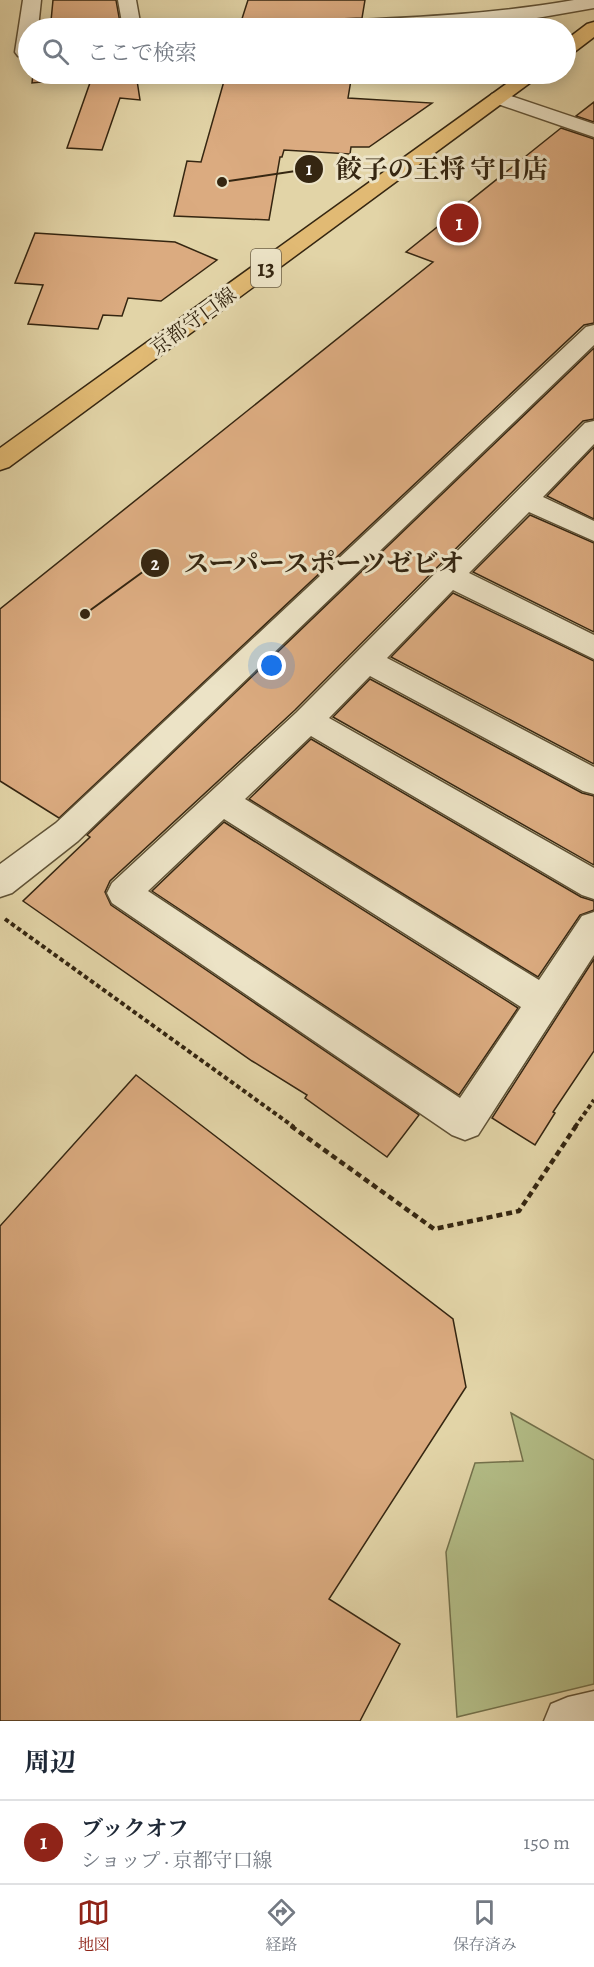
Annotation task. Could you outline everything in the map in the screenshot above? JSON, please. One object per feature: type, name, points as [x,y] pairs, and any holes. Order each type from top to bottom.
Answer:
[{"type":"main road","points":[[576,42],[594,28]]},
{"type":"main road","name":"京都守口線","points":[[0,461],[518,84]]},
{"type":"street","points":[[28,18],[32,0]]},
{"type":"street","points":[[128,0],[131,18]]},
{"type":"street","points":[[395,18],[419,15],[531,13],[594,2]]},
{"type":"street","points":[[499,98],[594,131]]},
{"type":"street","points":[[0,883],[67,832],[594,332]]},
{"type":"street","points":[[594,429],[308,720],[124,893],[465,1124],[594,926]]},
{"type":"street","points":[[525,499],[594,532]]},
{"type":"street","points":[[450,576],[594,648]]},
{"type":"street","points":[[367,661],[594,782]]},
{"type":"street","points":[[308,720],[594,885]]},
{"type":"street","points":[[222,801],[544,1002]]},
{"type":"street","points":[[568,1721],[594,1715]]},
{"type":"path","points":[[0,914],[434,1229],[519,1211],[594,1101]]},
{"type":"green space","points":[[511,1413],[594,1460],[594,1684],[457,1717],[446,1552],[475,1463],[523,1461]]},
{"type":"building","points":[[53,0],[116,0],[119,18],[51,18]]},
{"type":"building","points":[[248,0],[365,0],[362,18],[242,18]]},
{"type":"building","points":[[90,84],[138,84],[140,100],[120,98],[102,150],[67,148]]},
{"type":"building","points":[[223,84],[350,84],[348,98],[432,103],[369,147],[351,147],[350,154],[284,150],[280,157],[269,220],[174,216],[187,161],[201,162]]},
{"type":"building","points":[[594,102],[594,122],[576,116]]},
{"type":"building","points":[[561,128],[594,139],[594,323],[584,325],[59,818],[0,781],[0,609],[433,262],[406,252]]},
{"type":"building","points":[[35,233],[175,242],[217,260],[161,301],[128,298],[122,316],[103,315],[98,329],[28,324],[43,285],[15,283]]},
{"type":"building","points":[[594,348],[594,419],[583,421],[295,710],[110,881],[105,892],[111,905],[419,1115],[387,1157],[305,1098],[307,1095],[252,1061],[23,901],[90,837],[87,835]]},
{"type":"building","points":[[594,447],[594,519],[547,496]]},
{"type":"building","points":[[530,515],[594,543],[594,632],[473,572]]},
{"type":"building","points":[[453,593],[594,661],[594,764],[391,657]]},
{"type":"building","points":[[370,679],[582,793],[594,796],[594,865],[333,717]]},
{"type":"building","points":[[311,739],[581,897],[594,901],[594,910],[580,915],[538,977],[249,799]]},
{"type":"building","points":[[224,822],[518,1008],[459,1095],[152,891]]},
{"type":"building","points":[[594,959],[594,1051],[553,1112],[555,1113],[535,1145],[492,1118]]},
{"type":"building","points":[[136,1075],[453,1319],[466,1387],[329,1599],[400,1644],[360,1721],[0,1721],[0,1226]]},
{"type":"place","name":"餃子の王将 守口店","points":[[222,182]]},
{"type":"place","name":"ブックオフ","points":[[459,223]]},
{"type":"place","name":"スーパースポーツゼビオ","points":[[85,614]]}]
